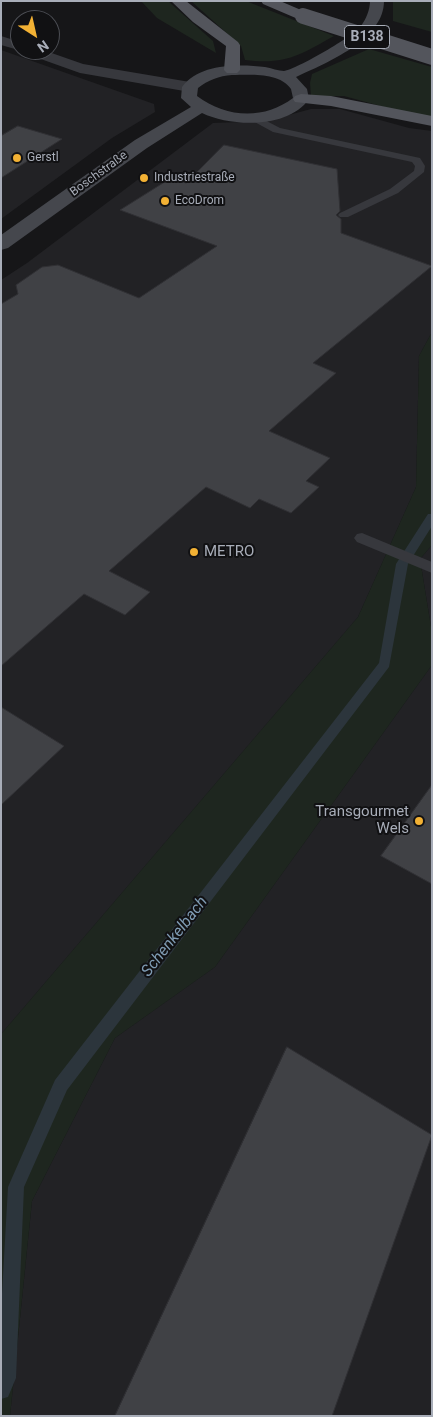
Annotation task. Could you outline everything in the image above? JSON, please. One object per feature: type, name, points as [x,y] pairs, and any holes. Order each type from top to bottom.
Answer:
[{"type":"main road","points":[[178,1],[233,45],[232,70]]},
{"type":"main road","name":"B138","points":[[268,1],[303,16],[432,57]]},
{"type":"main road","points":[[285,76],[334,53],[366,30],[377,8],[377,1]]},
{"type":"main road","name":"B138","points":[[358,18],[386,27]]},
{"type":"main road","points":[[232,70],[269,71],[285,76],[296,83],[302,90],[301,98],[292,107],[276,114],[255,118],[225,116],[200,108],[189,98],[190,87],[198,80],[212,74],[232,70]]},
{"type":"main road","points":[[301,98],[331,101],[432,121]]},
{"type":"main road","name":"Boschstraße","points":[[1,244],[141,144],[200,108]]},
{"type":"street","points":[[57,60],[80,68],[190,87]]},
{"type":"lane","points":[[255,118],[277,130],[416,160],[420,166],[420,172],[394,192],[344,215]]},
{"type":"lane","points":[[362,538],[432,568]]},
{"type":"shaded area","points":[[141,1],[168,1],[213,41],[216,53],[157,18]]},
{"type":"shaded area","points":[[191,1],[246,1],[334,36],[302,53],[282,60],[245,60],[241,46]]},
{"type":"shaded area","points":[[393,1],[432,1],[432,32],[393,21]]},
{"type":"shaded area","points":[[369,49],[432,67],[432,117],[410,114],[344,96],[311,96],[310,83],[312,74]]},
{"type":"shaded area","points":[[1,50],[10,53],[10,60],[29,60],[154,104],[155,112],[112,138],[1,219]]},
{"type":"shaded area","name":"METRO","points":[[311,109],[340,109],[409,128],[432,131],[432,332],[419,356],[416,487],[358,617],[2,1033],[1,280],[27,263],[213,123],[267,121]]},
{"type":"shaded area","points":[[432,332],[432,545],[420,559],[432,633],[432,665],[215,967],[115,1038],[32,1201],[10,1416],[1,1416],[2,1033],[358,617],[416,487],[419,356]]},
{"type":"shaded area","points":[[432,545],[432,633],[420,559]]},
{"type":"shaded area","points":[[432,665],[432,1416],[10,1416],[32,1201],[115,1038],[215,967]]},
{"type":"building","name":"Gerstl","points":[[18,126],[62,139],[1,178],[1,136]]},
{"type":"building","points":[[224,145],[337,169],[340,211],[336,215],[341,219],[341,233],[432,266],[313,363],[336,373],[269,431],[330,458],[306,481],[319,487],[291,513],[259,499],[250,508],[206,487],[109,571],[150,592],[125,615],[84,594],[1,666],[1,304],[18,294],[16,285],[42,267],[58,265],[139,298],[217,246],[120,210],[171,178],[186,183]]},
{"type":"building","points":[[1,707],[64,746],[1,805]]},
{"type":"building","name":"Transgourmet Wels","points":[[432,785],[432,884],[381,856]]},
{"type":"building","points":[[287,1047],[432,1135],[332,1416],[115,1416]]},
{"type":"waterway","name":"Schenkelbach","points":[[1,1390],[7,1378],[16,1187],[61,1085],[385,664],[402,564],[432,517]]},
{"type":"place","name":"Gerstl","points":[[17,158]]},
{"type":"place","name":"Industriestraße","points":[[144,178]]},
{"type":"place","name":"EcoDrom","points":[[165,201]]},
{"type":"place","name":"METRO","points":[[194,552]]},
{"type":"place","name":"Transgourmet Wels","points":[[419,821]]}]
